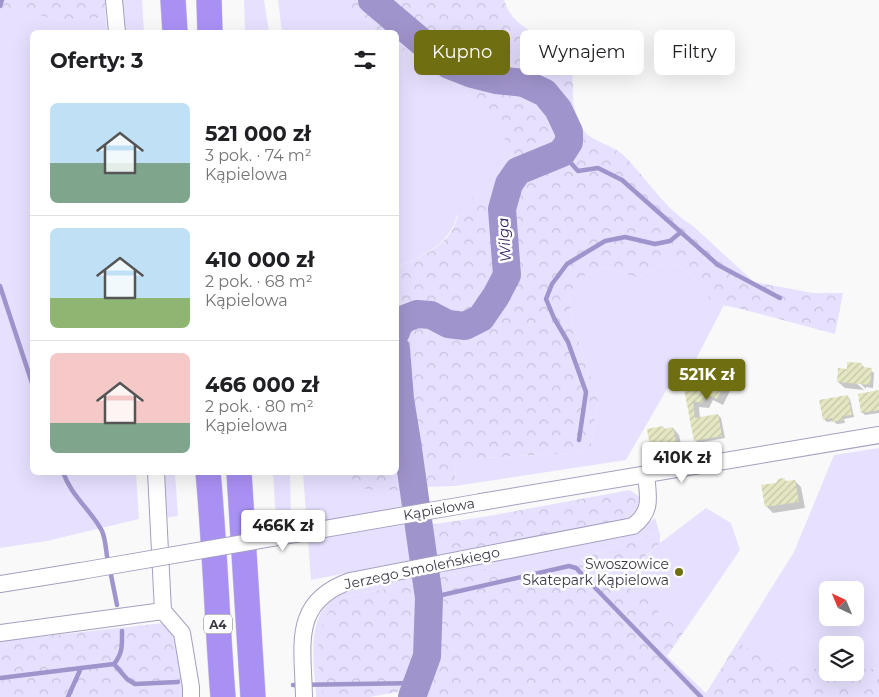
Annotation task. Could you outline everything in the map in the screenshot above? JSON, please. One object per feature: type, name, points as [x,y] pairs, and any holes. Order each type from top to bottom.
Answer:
[{"type":"highway","points":[[173,0],[175,30]]},
{"type":"highway","points":[[209,0],[210,30]]},
{"type":"highway","name":"A4","points":[[208,475],[215,550],[218,636],[223,697]]},
{"type":"highway","name":"A4","points":[[239,475],[253,697]]},
{"type":"street","points":[[114,0],[117,30]]},
{"type":"street","name":"Kąpielowa","points":[[0,584],[879,435]]},
{"type":"street","name":"Jerzego Smoleńskiego","points":[[304,689],[304,627],[309,611],[315,602],[336,586],[350,580],[633,526],[641,520],[647,511],[646,474]]},
{"type":"street","points":[[156,475],[163,611],[182,633],[191,697]]},
{"type":"street","points":[[0,633],[163,611]]},
{"type":"green space","points":[[0,0],[105,0],[106,18],[59,20],[8,8],[0,35]]},
{"type":"green space","points":[[121,0],[142,0],[144,30],[124,30]]},
{"type":"green space","points":[[244,0],[264,0],[269,30],[245,30]]},
{"type":"green space","points":[[278,0],[343,0],[369,22],[372,30],[282,30]]},
{"type":"green space","points":[[343,0],[504,0],[514,18],[528,30],[520,30],[520,75],[572,75],[574,107],[583,130],[592,138],[621,153],[672,210],[692,225],[754,282],[813,293],[843,293],[835,334],[712,303],[689,273],[668,261],[638,278],[606,267],[583,277],[574,286],[569,296],[572,322],[598,399],[590,452],[483,458],[456,464],[455,486],[421,487],[409,490],[378,490],[366,489],[355,484],[350,475],[399,475],[399,266],[420,257],[443,242],[453,228],[461,208],[468,201],[474,197],[483,205],[498,196],[507,182],[512,164],[506,141],[496,127],[447,75],[510,75],[510,30],[414,30],[414,40],[399,55],[399,30],[372,30],[369,22]]},
{"type":"green space","points":[[7,7],[59,20],[106,18],[107,30],[30,30],[30,475],[136,475],[139,519],[47,541],[0,548],[0,35]]},
{"type":"green space","points":[[413,39],[414,75],[446,75],[483,110],[505,138],[511,150],[510,175],[504,189],[495,200],[457,216],[448,235],[433,249],[399,266],[399,55]]},
{"type":"green space","points":[[668,261],[689,273],[712,303],[724,305],[681,388],[667,389],[626,460],[455,486],[456,464],[483,458],[590,452],[598,399],[572,322],[569,296],[574,286],[583,277],[606,267],[638,278]]},
{"type":"green space","points":[[879,448],[879,668],[864,669],[864,636],[819,636],[819,670],[781,661],[737,643],[794,552],[834,455]]},
{"type":"green space","points":[[160,475],[175,475],[178,516],[164,518]]},
{"type":"green space","points":[[273,475],[290,475],[291,517],[276,519]]},
{"type":"green space","points":[[303,475],[350,475],[355,484],[378,490],[409,490],[417,559],[311,580]]},
{"type":"green space","points":[[630,490],[641,498],[640,508],[629,520],[417,559],[414,527],[483,517]]},
{"type":"green space","name":"Swoszowice Skatepark Kąpielowa","points":[[706,508],[731,523],[740,550],[688,626],[657,618],[658,606],[630,589],[626,583],[641,561],[660,543]]},
{"type":"green space","points":[[655,518],[660,534],[645,536],[557,568],[518,576],[495,568],[481,569],[346,597],[335,605],[322,628],[318,656],[323,697],[316,697],[313,657],[315,630],[325,606],[337,596],[350,591],[471,565],[633,535]]},
{"type":"green space","points":[[660,534],[660,543],[641,560],[626,583],[630,589],[659,606],[657,618],[688,626],[660,663],[691,697],[406,697],[408,690],[370,697],[323,697],[318,656],[321,628],[335,605],[346,597],[481,569],[495,568],[518,576],[557,568],[645,536]]},
{"type":"green space","points":[[164,623],[181,649],[183,697],[0,697],[0,641]]},
{"type":"green space","points":[[737,643],[780,661],[819,669],[819,681],[864,681],[864,669],[879,668],[879,697],[710,697],[706,693]]},
{"type":"green space","points":[[667,656],[710,697],[691,697],[660,663]]},
{"type":"building","points":[[716,359],[733,367],[717,399],[706,394],[702,403],[693,401],[695,418],[718,414],[722,436],[694,441],[684,389],[687,389],[689,379],[704,381]]},
{"type":"building","points":[[847,362],[862,363],[862,367],[872,368],[870,385],[837,382],[838,368],[847,369]]},
{"type":"building","points":[[879,390],[879,410],[861,413],[858,394]]},
{"type":"building","points":[[848,395],[852,415],[842,416],[843,420],[832,422],[832,418],[823,420],[819,400]]},
{"type":"building","points":[[663,426],[664,429],[673,427],[677,447],[651,452],[647,429]]},
{"type":"building","points":[[784,478],[786,481],[795,480],[799,502],[765,507],[761,485],[776,483],[778,479]]},
{"type":"waterway","points":[[0,6],[2,0]]},
{"type":"waterway","name":"Wilga","points":[[372,0],[449,65],[472,74],[496,80],[524,83],[545,93],[558,109],[569,132],[569,142],[562,153],[518,171],[509,184],[502,209],[507,275],[481,318],[465,326],[448,324],[431,315],[417,314],[404,319],[399,325]]},
{"type":"waterway","points":[[562,153],[578,171],[598,168],[622,180],[718,265],[780,298]]},
{"type":"waterway","points":[[579,440],[586,392],[568,342],[554,318],[546,299],[552,284],[567,264],[605,241],[625,237],[655,244],[670,241],[681,232]]},
{"type":"waterway","points":[[0,286],[30,377]]},
{"type":"waterway","name":"Wilga","points":[[399,386],[429,598],[427,656],[412,697]]},
{"type":"waterway","points":[[64,475],[76,496],[102,531],[108,562]]},
{"type":"waterway","points":[[429,598],[569,566],[576,568],[701,697]]},
{"type":"waterway","points":[[110,570],[117,605]]},
{"type":"waterway","points":[[68,697],[81,668],[114,664],[122,645],[122,631]]},
{"type":"waterway","points":[[114,664],[127,679],[135,684],[178,682]]},
{"type":"waterway","points":[[0,678],[81,668]]},
{"type":"waterway","points":[[293,685],[418,683]]},
{"type":"place","name":"Swoszowice Skatepark Kąpielowa","points":[[679,572]]}]
